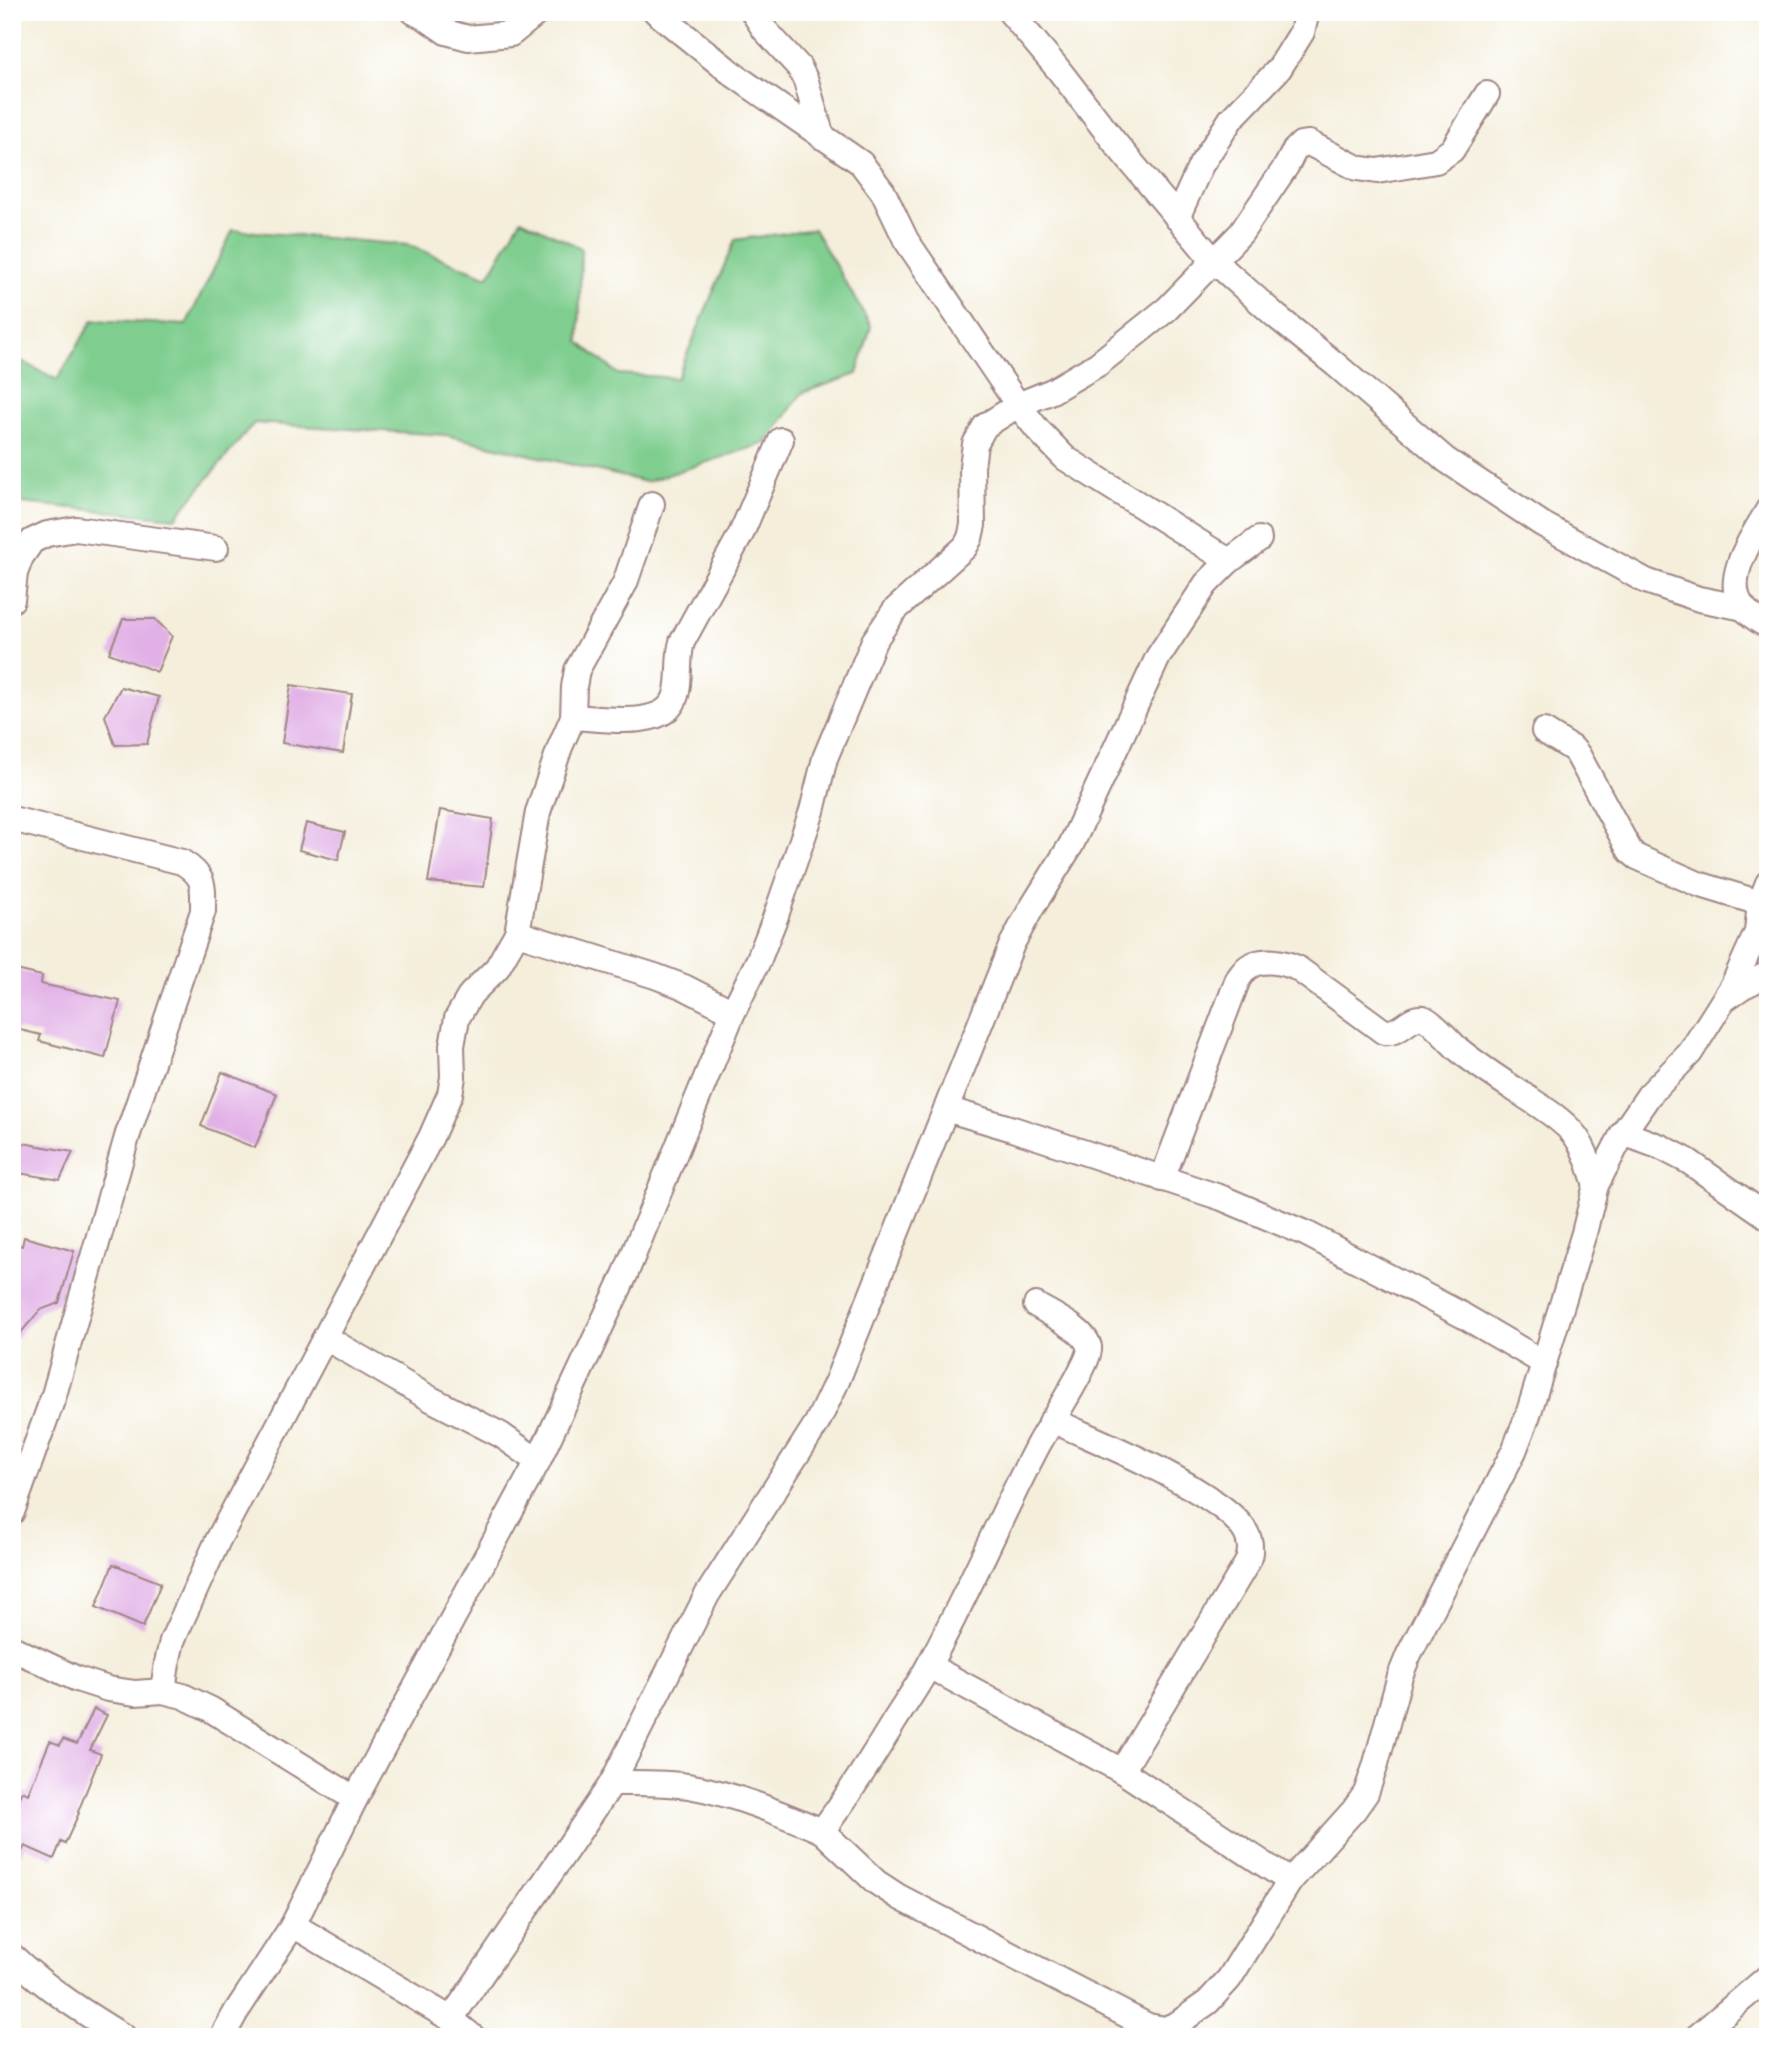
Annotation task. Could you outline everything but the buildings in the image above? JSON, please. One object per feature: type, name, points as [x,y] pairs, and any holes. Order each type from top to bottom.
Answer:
[{"type":"street","points":[[414,12],[446,32],[468,37],[511,34],[538,12]]},
{"type":"street","points":[[656,12],[734,75],[861,163],[883,192],[906,240],[1017,405],[1065,458],[1229,561]]},
{"type":"street","points":[[753,12],[764,29],[799,67],[806,81],[822,137]]},
{"type":"street","points":[[1010,12],[1116,145],[1213,260],[1446,460],[1542,524],[1646,581],[1699,599],[1744,608]]},
{"type":"street","points":[[1177,218],[1201,165],[1231,120],[1279,69],[1302,32],[1307,12]]},
{"type":"street","points":[[222,2037],[293,1925],[355,1799],[538,1461],[625,1275],[733,1012],[759,959],[812,811],[825,758],[874,641],[895,610],[965,547],[970,538],[973,525],[972,467],[975,444],[985,426],[1017,405],[1052,391],[1098,364],[1167,309],[1241,233],[1301,144],[1309,142],[1357,168],[1377,171],[1436,161],[1452,150],[1487,94]]},
{"type":"street","points":[[573,717],[636,720],[661,714],[670,708],[677,693],[678,655],[682,642],[741,534],[781,440]]},
{"type":"street","points":[[163,1691],[172,1641],[212,1553],[431,1137],[450,1094],[453,1077],[452,1046],[457,1018],[471,994],[497,968],[517,933],[538,812],[573,717],[577,670],[625,583],[652,503]]},
{"type":"street","points":[[1768,510],[1747,546],[1736,572],[1737,593],[1744,608],[1768,626]]},
{"type":"street","points":[[12,600],[15,573],[21,556],[32,541],[47,534],[76,529],[216,548]]},
{"type":"street","points":[[451,2019],[612,1783],[707,1595],[817,1423],[837,1381],[1012,944],[1071,845],[1158,657],[1206,584],[1229,561],[1259,538]]},
{"type":"street","points":[[612,1783],[689,1786],[734,1798],[822,1831],[876,1882],[899,1898],[1148,2026],[1165,2029],[1177,2025],[1208,2002],[1229,1979],[1290,1881],[1366,1793],[1405,1665],[1514,1451],[1544,1363],[1596,1185],[1623,1133],[1649,1096],[1690,1053],[1732,985],[1757,932],[1764,893],[1698,884],[1637,857],[1630,851],[1578,755],[1544,731]]},
{"type":"street","points":[[12,819],[182,862],[201,877],[203,911],[127,1137],[54,1395],[12,1512]]},
{"type":"street","points":[[517,933],[655,976],[684,987],[733,1012]]},
{"type":"street","points":[[1162,1179],[1238,979],[1248,967],[1259,962],[1285,962],[1384,1032],[1397,1031],[1417,1018],[1429,1021],[1478,1065],[1554,1116],[1573,1133],[1583,1147],[1596,1185]]},
{"type":"street","points":[[1723,1001],[1742,987],[1768,974]]},
{"type":"street","points":[[946,1109],[1222,1198],[1307,1234],[1462,1315],[1544,1363]]},
{"type":"street","points":[[1623,1133],[1661,1147],[1688,1161],[1768,1217]]},
{"type":"street","points":[[822,1831],[850,1793],[929,1666],[1015,1488],[1085,1366],[1090,1348],[1087,1340],[1078,1330],[1036,1305]]},
{"type":"street","points":[[326,1338],[431,1399],[501,1435],[538,1461]]},
{"type":"street","points":[[1052,1420],[1177,1478],[1220,1506],[1243,1526],[1251,1546],[1248,1563],[1122,1770]]},
{"type":"street","points":[[12,1648],[77,1679],[108,1689],[135,1693],[163,1691],[183,1696],[210,1709],[355,1799]]},
{"type":"street","points":[[929,1666],[1122,1770],[1290,1881]]},
{"type":"street","points":[[293,1925],[451,2019],[473,2037]]},
{"type":"street","points":[[12,1956],[76,2008],[124,2037]]},
{"type":"street","points":[[1697,2037],[1768,1977]]},
{"type":"green space","points":[[521,219],[581,248],[579,342],[618,374],[677,378],[735,240],[814,229],[871,326],[857,374],[802,393],[766,443],[646,482],[446,435],[254,423],[175,518],[12,502],[12,356],[57,380],[93,320],[186,325],[233,230],[408,245],[488,277]]}]
